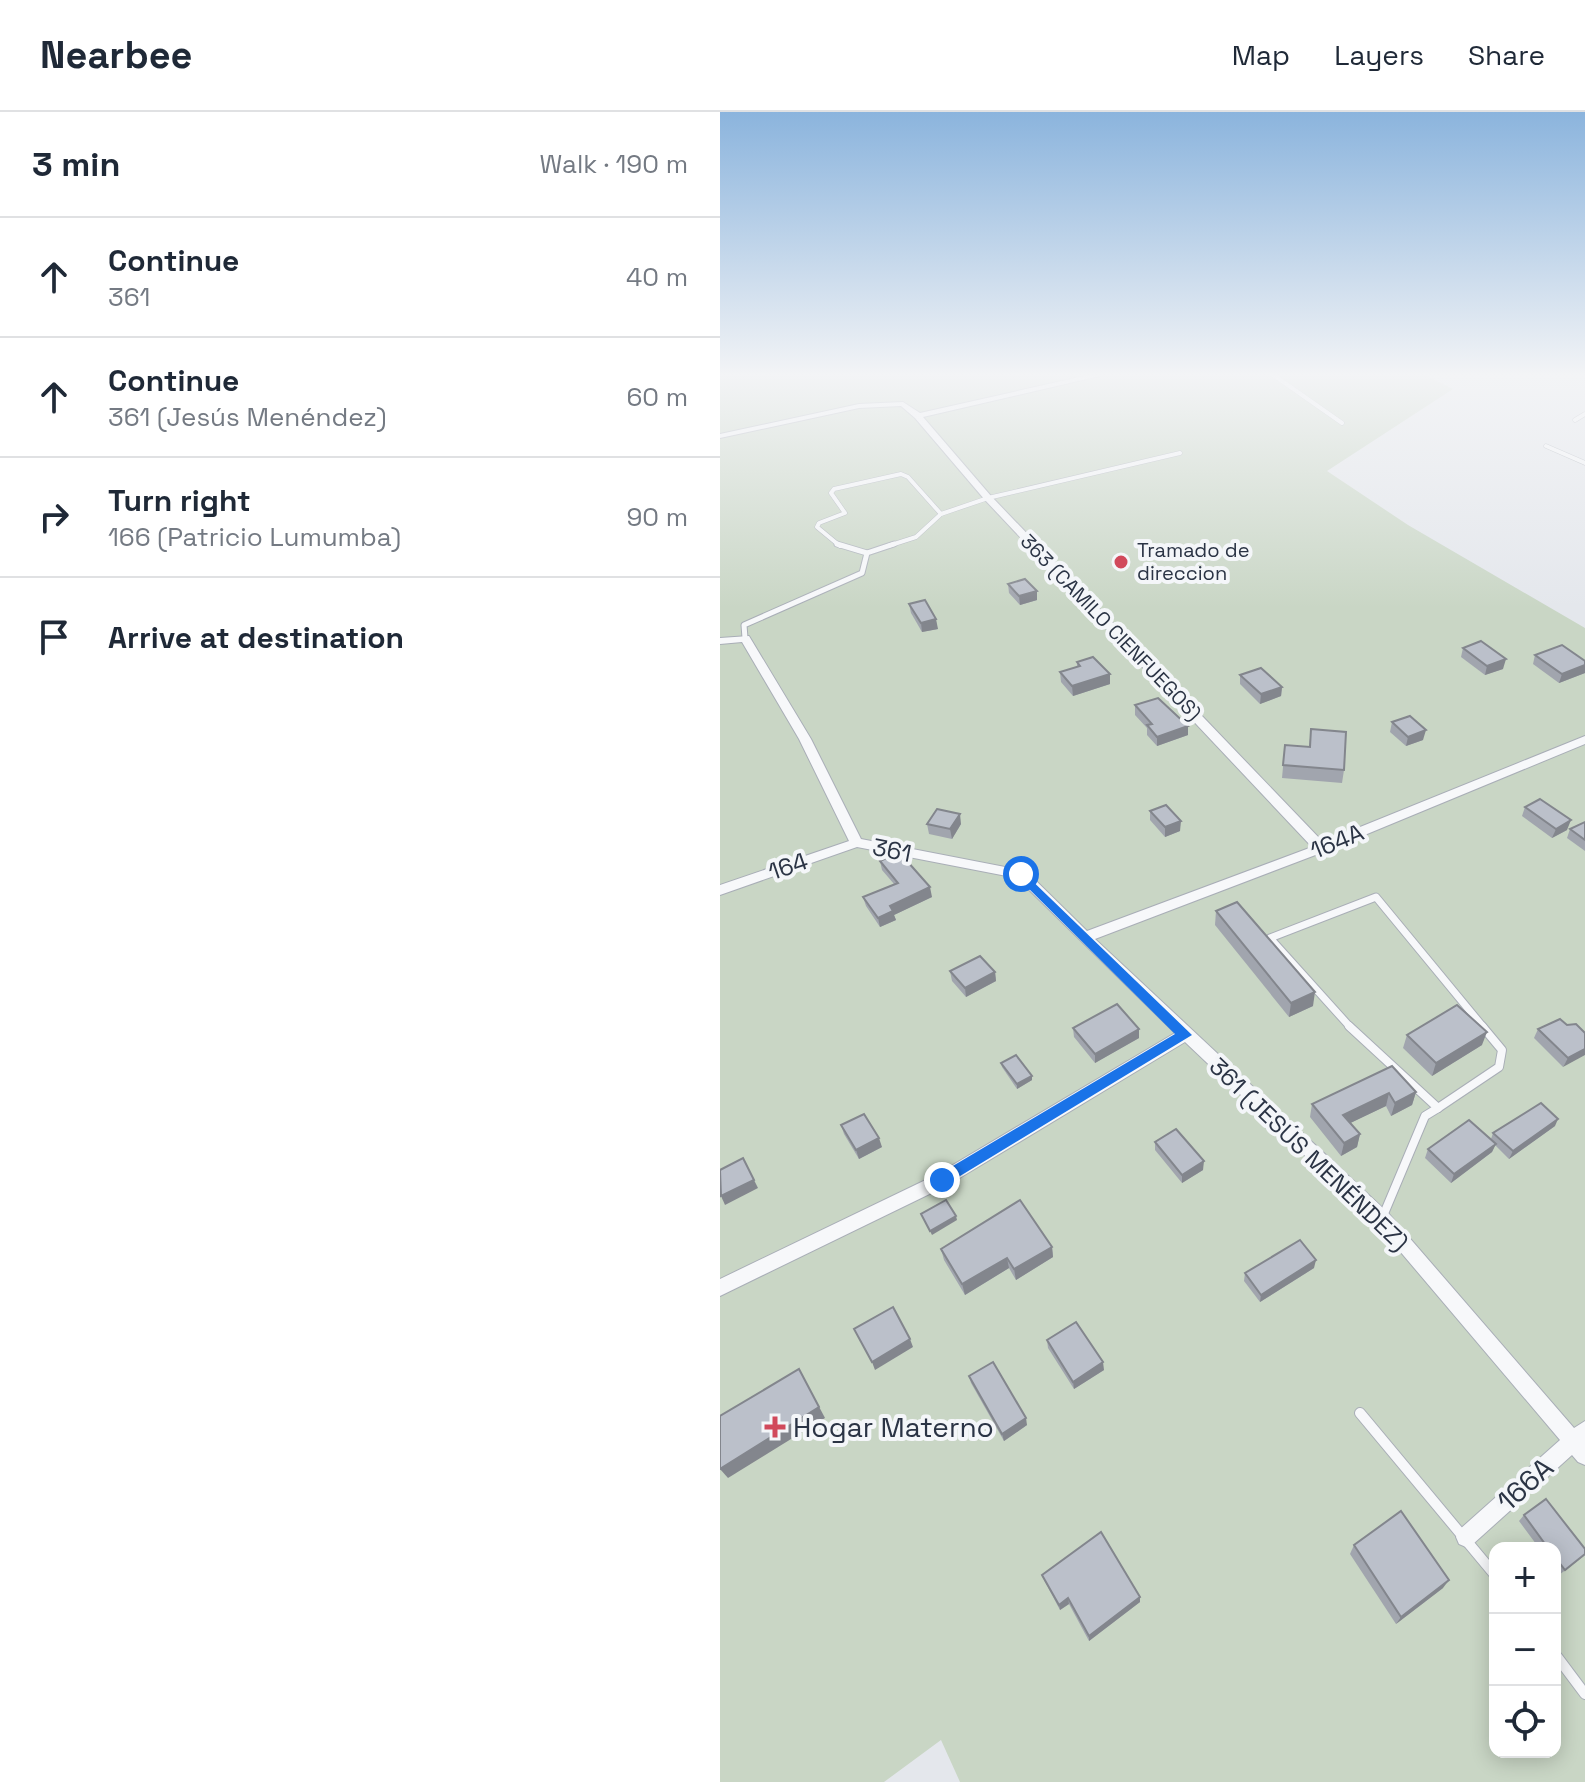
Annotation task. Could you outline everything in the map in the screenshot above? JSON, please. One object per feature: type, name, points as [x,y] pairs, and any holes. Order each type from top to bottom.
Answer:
[{"type":"street","name":"363 (CAMILO CIENFUEGOS)","points":[[949,452],[988,498],[1321,848]]},
{"type":"street","points":[[720,641],[745,638]]},
{"type":"street","name":"361","points":[[745,638],[805,739],[856,843],[1021,874],[1086,937]]},
{"type":"street","name":"164A","points":[[1086,937],[1321,848],[1585,740]]},
{"type":"street","name":"164","points":[[720,890],[856,843]]},
{"type":"street","name":"361 (JESÚS MENÉNDEZ)","points":[[1086,937],[1185,1035],[1382,1218],[1581,1442]]},
{"type":"street","points":[[720,1288],[942,1180],[1185,1035]]},
{"type":"street","name":"166A","points":[[1466,1537],[1581,1442]]},
{"type":"lane","points":[[1560,452],[1585,463]]},
{"type":"lane","points":[[941,514],[908,477],[901,474],[834,489],[831,493],[845,513],[819,523],[817,527],[842,548],[867,553],[916,537],[941,514],[988,498],[1180,453]]},
{"type":"lane","points":[[745,638],[744,625],[862,573],[867,553]]},
{"type":"lane","points":[[1382,1218],[1425,1116],[1438,1108],[1499,1067],[1502,1050],[1376,897],[1270,938],[1354,1032],[1438,1108]]},
{"type":"lane","points":[[1360,1413],[1489,1567]]},
{"type":"lane","points":[[1561,1662],[1585,1694]]},
{"type":"green space","points":[[720,452],[1356,452],[1327,471],[1408,525],[1585,628],[1585,1782],[960,1782],[941,1740],[884,1782],[720,1782]]},
{"type":"building","points":[[1025,579],[1037,591],[1019,596],[1008,584]]},
{"type":"building","points":[[925,600],[936,619],[921,623],[909,604]]},
{"type":"building","points":[[1481,641],[1506,659],[1487,666],[1463,648]]},
{"type":"building","points":[[1562,645],[1585,661],[1585,665],[1562,674],[1535,655]]},
{"type":"building","points":[[1093,657],[1110,674],[1072,686],[1060,672],[1080,666],[1077,662]]},
{"type":"building","points":[[1261,668],[1282,687],[1261,694],[1240,675]]},
{"type":"building","points":[[1158,698],[1188,726],[1157,737],[1147,725],[1152,724],[1135,705]]},
{"type":"building","points":[[1410,716],[1426,730],[1408,737],[1392,722]]},
{"type":"building","points":[[1311,729],[1346,732],[1344,770],[1283,765],[1285,745],[1310,747]]},
{"type":"building","points":[[1540,799],[1571,820],[1556,829],[1525,807]]},
{"type":"building","points":[[1166,805],[1181,821],[1165,827],[1150,811]]},
{"type":"building","points":[[937,809],[960,814],[950,829],[927,824]]},
{"type":"building","points":[[1585,822],[1585,840],[1570,829]]},
{"type":"building","points":[[899,852],[930,887],[890,906],[893,911],[878,918],[863,897],[898,883],[880,861]]},
{"type":"building","points":[[1237,902],[1315,992],[1291,1003],[1216,911]]},
{"type":"building","points":[[980,956],[995,972],[965,988],[950,971]]},
{"type":"building","points":[[1117,1004],[1139,1029],[1095,1054],[1073,1028]]},
{"type":"building","points":[[1457,1005],[1487,1032],[1436,1063],[1407,1035]]},
{"type":"building","points":[[1560,1019],[1567,1025],[1576,1024],[1585,1033],[1585,1049],[1568,1058],[1538,1029]]},
{"type":"building","points":[[1016,1055],[1032,1076],[1017,1084],[1001,1063]]},
{"type":"building","points":[[1392,1066],[1416,1092],[1395,1103],[1389,1093],[1343,1115],[1360,1134],[1344,1143],[1312,1104]]},
{"type":"building","points":[[1541,1103],[1558,1119],[1513,1151],[1493,1133]]},
{"type":"building","points":[[864,1114],[879,1138],[856,1150],[841,1125]]},
{"type":"building","points":[[1469,1120],[1496,1144],[1454,1174],[1428,1149]]},
{"type":"building","points":[[1176,1129],[1204,1161],[1182,1175],[1155,1142]]},
{"type":"building","points":[[743,1158],[754,1180],[721,1196],[720,1170]]},
{"type":"building","points":[[946,1200],[956,1216],[930,1231],[921,1214]]},
{"type":"building","points":[[1020,1200],[1052,1247],[1014,1269],[1007,1258],[962,1284],[941,1249]]},
{"type":"building","points":[[1300,1240],[1316,1260],[1261,1295],[1245,1273]]},
{"type":"building","points":[[893,1307],[910,1339],[872,1362],[854,1329]]},
{"type":"building","points":[[1076,1322],[1103,1362],[1073,1382],[1047,1340]]},
{"type":"building","points":[[993,1362],[1026,1418],[1002,1434],[969,1376]]},
{"type":"building","points":[[799,1369],[819,1407],[720,1469],[720,1416]]},
{"type":"building","points":[[1546,1499],[1585,1549],[1585,1554],[1565,1570],[1561,1565],[1561,1542],[1544,1542],[1524,1515]]},
{"type":"building","points":[[1401,1511],[1449,1580],[1401,1617],[1354,1545]]},
{"type":"building","points":[[1101,1532],[1140,1597],[1089,1636],[1068,1598],[1059,1605],[1042,1575]]},
{"type":"place","name":"Tramado de direccion","points":[[1121,562]]},
{"type":"place","name":"Hogar Materno","points":[[775,1427]]},
{"type":"route","points":[[942,1180],[1185,1035],[1021,874]]}]
